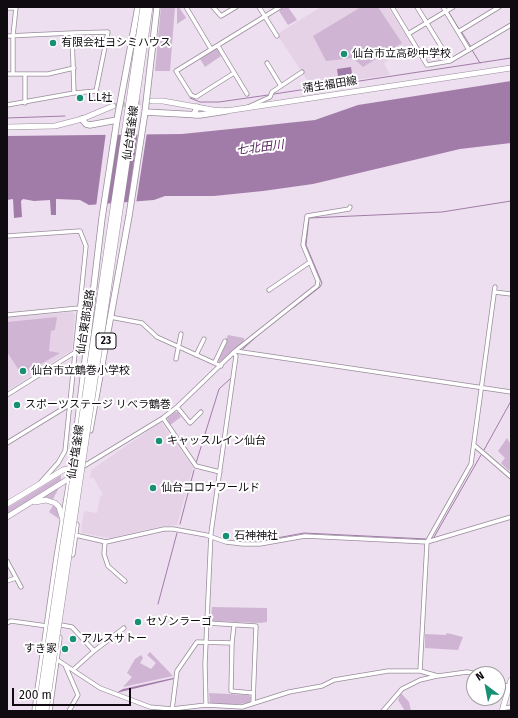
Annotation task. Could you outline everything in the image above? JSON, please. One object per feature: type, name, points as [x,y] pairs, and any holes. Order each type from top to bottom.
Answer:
[{"type":"highway","name":"仙台東部道路","points":[[39,711],[144,7]]},
{"type":"highway","name":"仙台東部道路","points":[[45,711],[150,7]]},
{"type":"main road","name":"仙台塩釜線","points":[[35,711],[63,520],[71,478],[102,218],[117,120],[138,7]]},
{"type":"main road","name":"仙台塩釜線","points":[[48,711],[84,466],[110,317],[130,216],[145,112],[157,7]]},
{"type":"main road","name":"蒲生福田線","points":[[152,101],[226,110],[511,68]]},
{"type":"main road","points":[[7,127],[55,126],[82,119],[113,106]]},
{"type":"main road","points":[[194,115],[197,107]]},
{"type":"main road","points":[[145,112],[194,115],[226,110]]},
{"type":"main road","points":[[82,119],[86,124],[90,125],[117,120]]},
{"type":"main road","points":[[7,504],[72,467],[84,466]]},
{"type":"main road","points":[[7,517],[71,478],[84,466]]},
{"type":"main road","points":[[31,502],[46,500],[55,503],[60,507],[63,520]]},
{"type":"main road","points":[[503,709],[511,680]]},
{"type":"street","points":[[192,7],[187,8],[211,49]]},
{"type":"street","points":[[213,7],[221,16],[236,7]]},
{"type":"street","points":[[259,7],[277,36]]},
{"type":"street","points":[[234,73],[196,97],[191,95],[176,71],[280,7]]},
{"type":"street","points":[[392,7],[427,65],[450,60],[471,50],[511,25]]},
{"type":"street","points":[[417,7],[450,60]]},
{"type":"street","points":[[443,7],[471,50]]},
{"type":"street","points":[[408,34],[453,7]]},
{"type":"street","points":[[460,31],[499,7]]},
{"type":"street","points":[[7,8],[16,8],[13,36],[13,74]]},
{"type":"street","points":[[7,36],[108,32],[96,90],[7,105]]},
{"type":"street","points":[[72,33],[74,93]]},
{"type":"street","points":[[218,46],[247,94]]},
{"type":"street","points":[[267,63],[281,86]]},
{"type":"street","points":[[7,74],[48,74],[74,68]]},
{"type":"street","points":[[245,108],[270,97],[272,92],[302,72]]},
{"type":"street","points":[[25,75],[25,103]]},
{"type":"street","points":[[84,466],[163,418],[177,407],[234,352],[317,286],[318,281],[303,245],[307,216],[349,210],[350,207]]},
{"type":"street","points":[[7,236],[80,231],[86,246],[63,454],[58,463],[38,485]]},
{"type":"street","points":[[269,290],[310,262]]},
{"type":"street","points":[[420,670],[427,542],[469,470],[474,445],[495,287]]},
{"type":"street","points":[[494,292],[511,294]]},
{"type":"street","points":[[7,315],[79,308]]},
{"type":"street","points":[[110,317],[142,323],[157,337],[215,362],[220,366]]},
{"type":"street","points":[[176,360],[181,334]]},
{"type":"street","points":[[196,355],[204,339]]},
{"type":"street","points":[[215,362],[225,341]]},
{"type":"street","points":[[7,395],[74,352]]},
{"type":"street","points":[[234,352],[511,392]]},
{"type":"street","points":[[206,705],[205,664],[211,537],[236,356],[234,352]]},
{"type":"street","points":[[7,443],[68,405]]},
{"type":"street","points":[[177,407],[190,423],[202,412]]},
{"type":"street","points":[[163,418],[196,466],[220,472]]},
{"type":"street","points":[[474,445],[511,477]]},
{"type":"street","points":[[75,535],[105,542],[164,529],[173,529],[211,537],[226,542],[243,544],[260,544],[304,536],[427,542],[511,517]]},
{"type":"street","points":[[105,542],[104,554],[108,566],[125,580]]},
{"type":"street","points":[[7,561],[21,587]]},
{"type":"street","points":[[7,581],[16,578]]},
{"type":"street","points":[[7,623],[11,621],[48,626]]},
{"type":"street","points":[[207,623],[256,626],[253,703]]},
{"type":"street","points":[[61,625],[72,627],[94,651]]},
{"type":"street","points":[[234,625],[231,691],[253,693]]},
{"type":"street","points":[[74,669],[94,651],[124,628]]},
{"type":"street","points":[[172,710],[177,671],[197,642],[232,643]]},
{"type":"street","points":[[56,659],[74,669],[100,688],[151,709],[172,710],[206,705],[242,707],[289,692],[322,686],[334,680],[388,671],[420,670],[438,676]]},
{"type":"street","points":[[65,665],[78,695],[69,711]]},
{"type":"street","points":[[383,711],[402,688],[410,684],[438,676],[466,672]]},
{"type":"street","points":[[503,709],[511,707]]},
{"type":"shaded area","points":[[161,7],[175,7],[170,71],[155,71]]},
{"type":"shaded area","points":[[177,7],[179,7],[186,18],[177,24]]},
{"type":"shaded area","points":[[284,7],[288,7],[297,20],[288,25],[279,11]]},
{"type":"shaded area","name":"仙台市立高砂中学校","points":[[321,7],[388,7],[412,45],[384,63],[390,75],[311,86],[277,34]]},
{"type":"shaded area","points":[[361,7],[378,7],[402,43],[363,67],[353,58],[326,61],[313,36]]},
{"type":"shaded area","points":[[217,48],[221,56],[205,67],[200,59]]},
{"type":"shaded area","name":"仙台市立鶴巻小学校","points":[[72,312],[75,315],[72,350],[7,391],[7,317]]},
{"type":"shaded area","points":[[57,317],[55,330],[51,331],[49,351],[60,353],[22,375],[7,352],[7,322]]},
{"type":"shaded area","points":[[228,335],[244,338],[244,341],[220,362],[217,361]]},
{"type":"shaded area","points":[[175,412],[178,412],[181,417],[170,425],[167,418]]},
{"type":"shaded area","points":[[161,422],[193,467],[177,525],[159,527],[110,538],[82,533],[81,530],[84,511],[97,513],[100,497],[103,494],[93,477],[90,479],[91,470]]},
{"type":"shaded area","points":[[507,438],[511,445],[511,468],[509,471],[501,463],[505,458],[498,451]]},
{"type":"shaded area","points":[[61,475],[61,480],[7,514],[7,508]]},
{"type":"shaded area","points":[[60,486],[53,499],[42,497]]},
{"type":"shaded area","points":[[54,504],[58,509],[59,519],[49,512]]},
{"type":"shaded area","points":[[212,607],[267,608],[267,622],[213,621],[211,619]]},
{"type":"shaded area","points":[[447,633],[463,637],[458,650],[425,648],[425,634],[446,635]]},
{"type":"shaded area","points":[[150,652],[173,676],[123,687],[132,677],[127,673],[135,659],[141,655],[143,658],[140,663],[151,669],[156,663],[147,655]]},
{"type":"shaded area","points":[[209,693],[249,695],[251,698],[250,703],[228,705],[210,703]]},
{"type":"shaded area","points":[[401,693],[409,702],[411,711],[405,711],[398,700]]},
{"type":"water","points":[[351,67],[352,74],[338,76],[337,69]]},
{"type":"water","name":"七北田川","points":[[511,81],[511,143],[460,149],[313,184],[263,191],[214,196],[165,196],[154,200],[89,205],[80,200],[56,199],[56,215],[51,215],[50,200],[34,201],[23,199],[21,201],[22,217],[14,218],[13,199],[7,200],[7,136],[182,134],[315,120],[358,105]]},
{"type":"water","points":[[174,679],[116,693],[123,689]]},
{"type":"pier","points":[[106,132],[118,132],[107,206],[96,207]]},
{"type":"pier","points":[[138,132],[147,132],[136,204],[128,204]]},
{"type":"waterway","points":[[448,11],[459,29]]},
{"type":"waterway","points":[[461,31],[471,47]]},
{"type":"waterway","points":[[472,50],[480,63]]},
{"type":"waterway","points":[[274,94],[511,58]]},
{"type":"waterway","points":[[190,98],[200,102],[219,102],[268,95]]},
{"type":"waterway","points":[[7,118],[65,116]]},
{"type":"waterway","points":[[293,308],[320,287],[322,283],[306,245],[309,218],[442,212],[511,201]]},
{"type":"waterway","points":[[243,349],[259,334]]},
{"type":"waterway","points":[[196,463],[219,389],[230,379]]},
{"type":"waterway","points":[[484,450],[511,401]]},
{"type":"waterway","points":[[433,539],[481,455]]},
{"type":"waterway","points":[[180,524],[194,470]]},
{"type":"waterway","points":[[158,604],[177,533]]},
{"type":"waterway","points":[[266,540],[304,533],[427,539]]},
{"type":"tunnel","points":[[113,106],[150,101]]},
{"type":"place","name":"有限会社ヨシミハウス","points":[[53,43]]},
{"type":"place","name":"仙台市立高砂中学校","points":[[344,54]]},
{"type":"place","name":"L.L社","points":[[80,98]]},
{"type":"place","name":"仙台市立鶴巻小学校","points":[[23,371]]},
{"type":"place","name":"スポーツステージ リベラ鶴巻","points":[[17,405]]},
{"type":"place","name":"キャッスルイン仙台","points":[[159,441]]},
{"type":"place","name":"仙台コロナワールド","points":[[153,488]]},
{"type":"place","name":"石神神社","points":[[226,536]]},
{"type":"place","name":"セゾンラーゴ","points":[[138,622]]},
{"type":"place","name":"アルスサトー","points":[[73,639]]},
{"type":"place","name":"すき家","points":[[65,649]]}]
